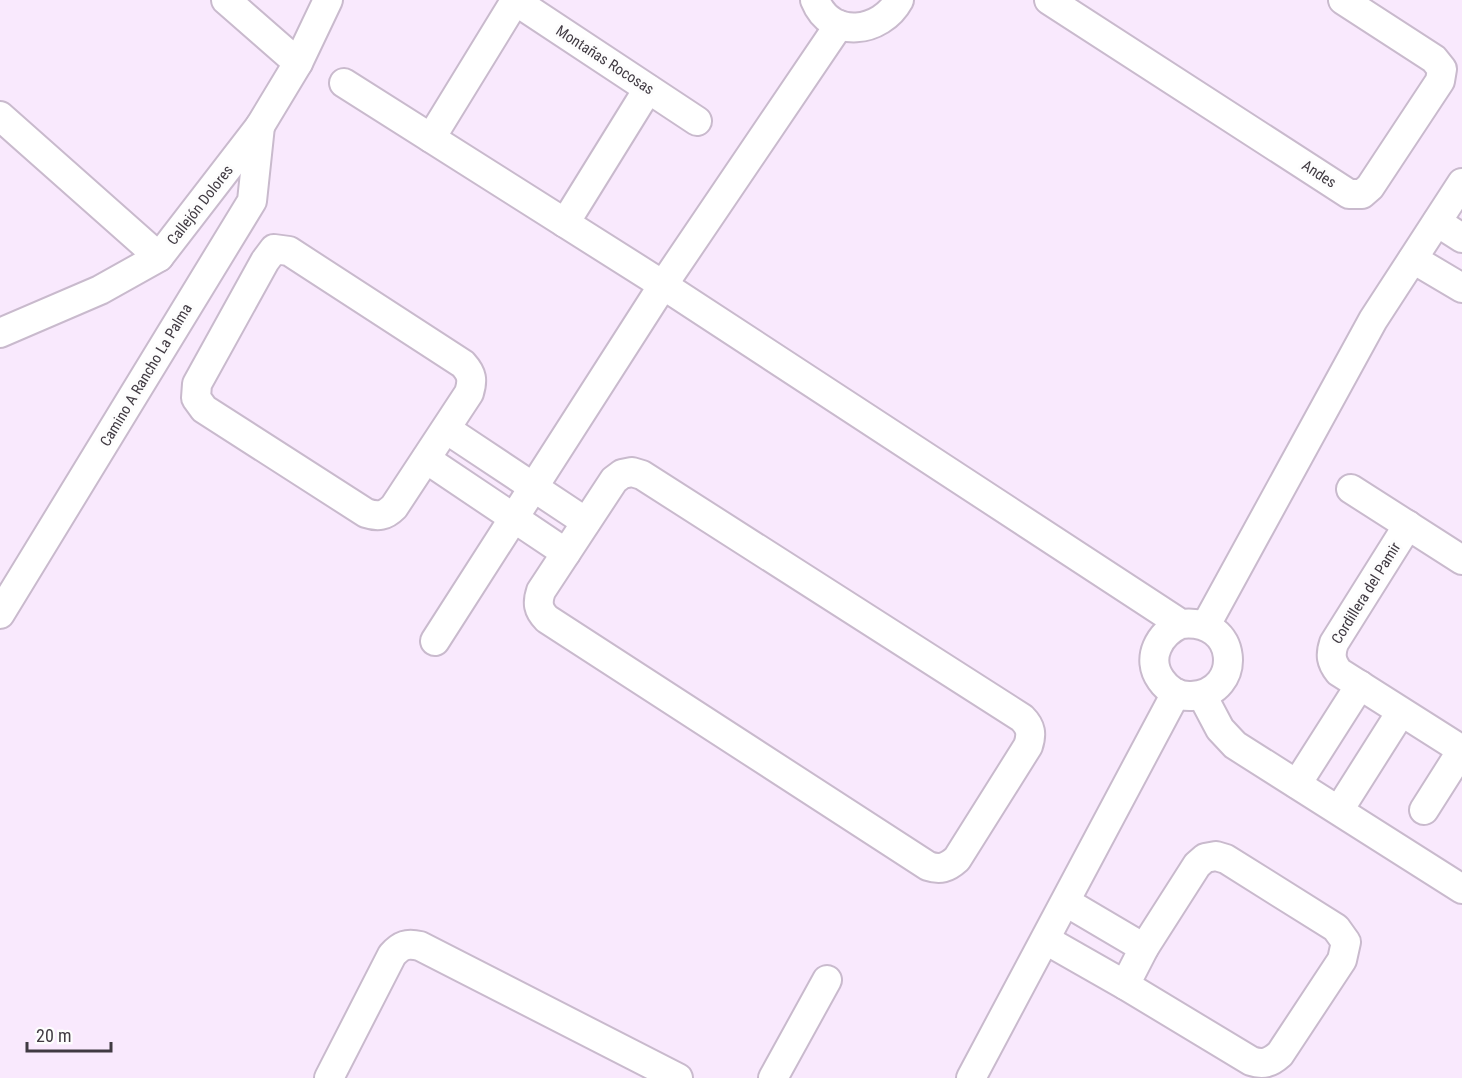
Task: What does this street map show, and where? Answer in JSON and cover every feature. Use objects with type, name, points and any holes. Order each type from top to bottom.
[{"type":"street","points":[[226,0],[298,63]]},
{"type":"street","name":"Callejón Dolores","points":[[0,333],[100,290],[159,257],[260,126],[298,63],[328,0]]},
{"type":"street","points":[[815,0],[827,17],[839,25],[853,28],[880,22],[891,13],[899,0]]},
{"type":"street","name":"Andes","points":[[1049,0],[1349,194],[1362,194],[1370,187],[1440,81],[1442,69],[1434,59],[1343,0]]},
{"type":"street","points":[[431,138],[514,1]]},
{"type":"street","name":"Montañas Rocosas","points":[[514,1],[697,121]]},
{"type":"street","points":[[435,641],[663,285],[839,25]]},
{"type":"street","points":[[344,83],[1225,643],[1228,655],[1227,668],[1222,680],[1189,694],[1066,902],[973,1077]]},
{"type":"street","points":[[565,223],[648,88]]},
{"type":"street","points":[[0,116],[159,257]]},
{"type":"street","name":"Camino A Rancho La Palma","points":[[0,614],[252,201],[260,126]]},
{"type":"street","points":[[1462,183],[1373,320],[1194,624],[1170,629],[1155,650],[1154,663],[1162,681],[1189,694],[1235,745],[1462,889]]},
{"type":"street","points":[[1437,222],[1462,238]]},
{"type":"street","points":[[274,249],[289,251],[463,364],[470,372],[472,383],[469,393],[426,459],[394,507],[386,514],[376,517],[366,513],[204,409],[196,398],[197,384],[265,261],[274,249]]},
{"type":"street","points":[[1413,259],[1462,288]]},
{"type":"street","points":[[446,429],[586,522]]},
{"type":"street","points":[[426,459],[566,553]]},
{"type":"street","points":[[632,472],[642,475],[1022,718],[1029,725],[1032,736],[1028,746],[957,859],[949,867],[938,869],[928,866],[547,619],[540,612],[537,601],[541,591],[586,522],[614,480],[622,474],[632,472]]},
{"type":"street","name":"Cordillera del Pamir","points":[[1351,489],[1462,560]]},
{"type":"street","name":"Cordillera del Pamir","points":[[1408,525],[1330,653],[1333,664],[1339,672],[1462,750],[1424,810]]},
{"type":"street","points":[[1297,784],[1360,685]]},
{"type":"street","points":[[1338,810],[1401,712]]},
{"type":"street","points":[[1046,940],[1251,1061],[1261,1064],[1271,1062],[1280,1054],[1342,960],[1346,942],[1336,928],[1226,859],[1216,856],[1205,858],[1197,865],[1144,948],[1125,985]]},
{"type":"street","points":[[1066,902],[1144,948]]},
{"type":"street","points":[[329,1078],[392,955],[399,947],[410,944],[420,946],[678,1078]]},
{"type":"street","points":[[773,1078],[827,980]]}]
